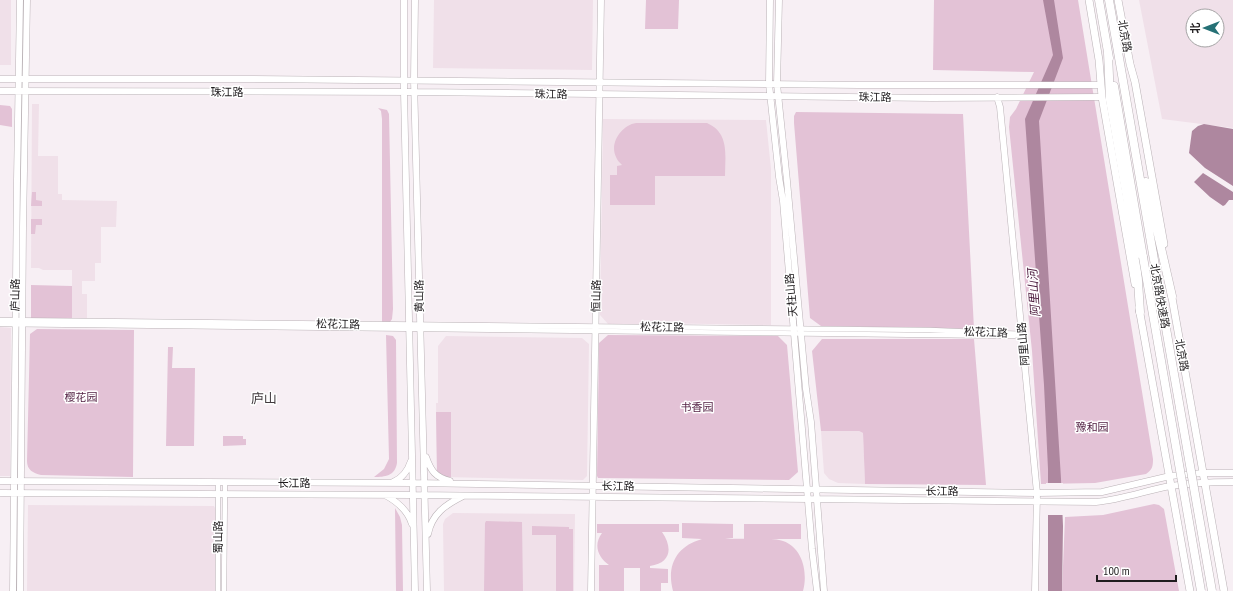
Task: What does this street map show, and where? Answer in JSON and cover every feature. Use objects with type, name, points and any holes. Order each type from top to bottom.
[{"type":"highway","name":"北京路快速路","points":[[1099,0],[1202,591]]},
{"type":"highway","name":"北京路快速路","points":[[1109,0],[1212,591]]},
{"type":"highway","points":[[1108,53],[1110,100],[1137,265],[1140,312]]},
{"type":"highway","points":[[1122,75],[1132,111],[1148,192],[1172,296]]},
{"type":"main road","points":[[1089,0],[1099,60],[1102,97],[1190,591]]},
{"type":"main road","name":"北京路","points":[[1118,0],[1157,202],[1224,591]]},
{"type":"street","name":"庐山路","points":[[13,591],[13,481],[20,0]]},
{"type":"street","name":"庐山路","points":[[20,591],[20,481],[27,0]]},
{"type":"street","name":"黄山路","points":[[404,0],[403,81],[415,591]]},
{"type":"street","name":"黄山路","points":[[415,0],[414,80],[427,591]]},
{"type":"street","name":"恒山路","points":[[591,591],[591,486],[598,95],[597,0]]},
{"type":"street","name":"恒山路","points":[[598,83],[601,0]]},
{"type":"street","name":"天柱山路","points":[[770,0],[770,96],[797,331],[811,422],[824,591]]},
{"type":"street","name":"天柱山路","points":[[779,0],[777,84],[780,96],[807,489],[817,591]]},
{"type":"street","name":"珠江路","points":[[0,78],[1101,85]]},
{"type":"street","points":[[80,79],[80,91]]},
{"type":"street","points":[[223,79],[223,92]]},
{"type":"street","points":[[288,79],[288,92]]},
{"type":"street","points":[[664,83],[664,95]]},
{"type":"street","name":"珠江路","points":[[0,91],[415,92],[598,95],[1102,97]]},
{"type":"street","name":"阿里山路","points":[[997,97],[1000,107],[1037,493],[1035,591]]},
{"type":"street","name":"松花江路","points":[[0,320],[15,322],[797,331],[1013,336],[1022,334]]},
{"type":"street","name":"松花江路","points":[[0,324],[15,322]]},
{"type":"street","points":[[423,450],[431,469],[438,477],[459,484]]},
{"type":"street","points":[[387,483],[395,481],[403,475],[410,464],[412,453]]},
{"type":"street","name":"长江路","points":[[0,481],[424,483],[1062,493],[1106,492],[1170,476],[1203,472],[1233,473]]},
{"type":"street","name":"长江路","points":[[0,493],[425,495],[1064,502],[1107,501],[1172,486],[1205,482],[1233,482]]},
{"type":"street","name":"蜀山路","points":[[222,483],[224,591]]},
{"type":"street","name":"蜀山路","points":[[218,591],[222,494]]},
{"type":"street","points":[[384,495],[391,498],[406,511],[414,532]]},
{"type":"street","points":[[426,544],[429,526],[435,515],[445,506],[464,496]]},
{"type":"street","name":"恒山路","points":[[588,591],[591,497]]},
{"type":"shaded area","points":[[0,0],[11,0],[11,65],[0,65]]},
{"type":"shaded area","points":[[434,0],[593,0],[592,70],[433,68]]},
{"type":"shaded area","points":[[1043,0],[1054,0],[1063,58],[1039,121],[1061,479],[1063,526],[1062,591],[1048,591],[1048,469],[1044,385],[1025,119],[1053,55]]},
{"type":"shaded area","points":[[1139,0],[1233,0],[1233,128],[1162,119]]},
{"type":"shaded area","points":[[32,104],[39,104],[38,156],[58,156],[58,194],[62,194],[62,200],[117,201],[116,227],[101,227],[101,263],[95,263],[95,281],[82,281],[82,294],[87,294],[87,319],[72,319],[72,270],[43,270],[39,268],[31,268]]},
{"type":"shaded area","points":[[603,119],[766,120],[771,169],[771,325],[654,323],[654,326],[609,325],[600,315]]},
{"type":"shaded area","points":[[1204,124],[1233,129],[1233,186],[1205,168],[1189,153],[1192,131],[1198,126]]},
{"type":"shaded area","points":[[1203,173],[1233,192],[1233,200],[1229,200],[1223,206],[1210,197],[1194,182]]},
{"type":"shaded area","points":[[0,327],[11,328],[10,476],[0,476]]},
{"type":"shaded area","points":[[446,336],[582,338],[589,344],[587,476],[583,480],[444,477],[437,473],[436,403],[438,403],[438,346]]},
{"type":"shaded area","points":[[821,431],[859,431],[863,433],[865,484],[838,483],[829,479],[824,473]]},
{"type":"shaded area","points":[[28,505],[214,506],[216,510],[215,591],[27,591]]},
{"type":"shaded area","points":[[453,513],[575,514],[574,591],[444,591],[443,524],[445,519]]},
{"type":"green space","points":[[646,0],[679,0],[678,29],[645,29]]},
{"type":"green space","name":"豫和园","points":[[934,0],[1078,0],[1153,459],[1152,468],[1146,474],[1095,483],[1041,484],[1032,351],[1009,127],[1010,117],[1016,109],[1034,72],[933,70]]},
{"type":"green space","points":[[0,105],[10,106],[12,109],[12,127],[0,125]]},
{"type":"green space","points":[[378,108],[387,110],[389,114],[393,309],[392,319],[390,322],[382,322],[382,119],[381,111]]},
{"type":"green space","points":[[796,112],[963,114],[974,329],[821,326],[810,318],[794,123],[794,116]]},
{"type":"green space","points":[[707,123],[714,127],[720,133],[725,146],[725,176],[655,176],[655,205],[610,205],[610,175],[617,175],[617,166],[622,165],[614,152],[614,146],[622,131],[631,124]]},
{"type":"green space","points":[[32,192],[36,192],[36,200],[42,201],[42,206],[31,206]]},
{"type":"green space","points":[[31,219],[42,219],[42,225],[36,225],[35,234],[31,234]]},
{"type":"green space","points":[[31,285],[72,286],[72,319],[31,319]]},
{"type":"green space","name":"樱花园","points":[[37,329],[134,330],[133,477],[41,475],[29,469],[27,461],[30,334]]},
{"type":"green space","points":[[386,335],[393,336],[396,340],[397,463],[394,471],[389,475],[374,477],[384,469],[389,459]]},
{"type":"green space","name":"书香园","points":[[608,335],[778,336],[787,345],[798,472],[789,480],[598,478],[599,343]]},
{"type":"green space","points":[[822,339],[974,339],[986,485],[865,484],[863,433],[859,431],[821,431],[812,351]]},
{"type":"green space","points":[[168,347],[173,347],[172,368],[195,368],[194,446],[166,446]]},
{"type":"green space","points":[[436,412],[451,412],[451,477],[444,477],[437,473]]},
{"type":"green space","points":[[223,436],[243,436],[243,439],[246,439],[246,445],[223,446]]},
{"type":"green space","points":[[1154,504],[1159,505],[1164,509],[1179,591],[1062,591],[1065,517],[1103,515]]},
{"type":"green space","points":[[395,508],[402,525],[403,591],[396,591]]},
{"type":"green space","points":[[486,521],[522,522],[523,591],[484,591]]},
{"type":"green space","points":[[682,523],[733,524],[733,538],[725,539],[771,539],[790,544],[799,555],[804,569],[805,577],[803,591],[673,591],[671,573],[676,558],[686,546],[702,539],[682,538]]},
{"type":"green space","points":[[597,524],[679,524],[679,532],[662,532],[668,544],[668,554],[662,562],[650,566],[650,568],[668,569],[668,583],[661,583],[661,591],[640,591],[640,568],[624,568],[624,591],[599,591],[599,565],[609,565],[602,558],[598,550],[597,546],[599,537],[602,533],[597,533]]},
{"type":"green space","points":[[744,524],[801,524],[801,539],[744,539]]},
{"type":"green space","points":[[532,526],[569,527],[569,529],[573,529],[573,591],[556,591],[556,535],[532,535]]},
{"type":"pier","points":[[1046,483],[1063,483],[1064,515],[1046,515]]},
{"type":"district","name":"庐山","points":[[264,398]]},
{"type":"water label","name":"阿里山河","points":[[1034,293]]}]
